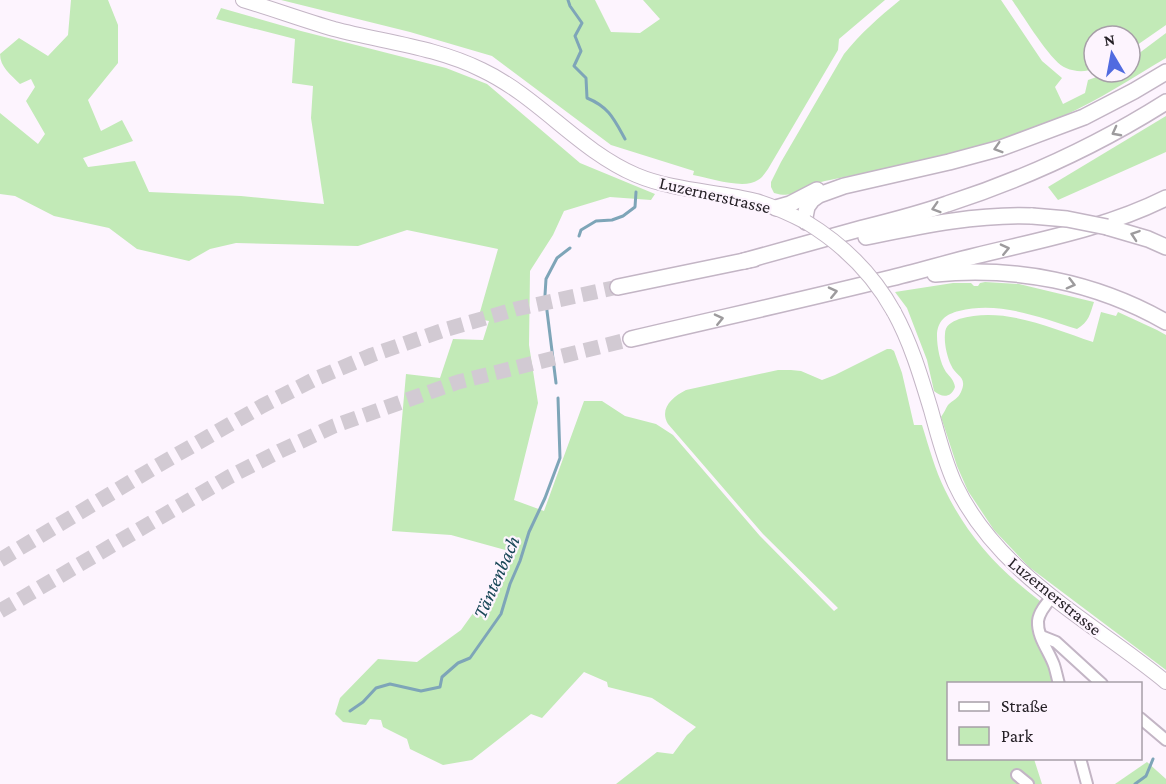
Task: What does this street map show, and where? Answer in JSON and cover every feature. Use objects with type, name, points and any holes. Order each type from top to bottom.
[{"type":"highway","points":[[776,208],[821,189],[844,186],[991,151],[1084,117],[1166,72]]},
{"type":"highway","points":[[744,261],[919,213],[976,194],[1075,153],[1136,121],[1166,102]]},
{"type":"highway","points":[[806,222],[806,212],[812,200],[844,186]]},
{"type":"highway","points":[[631,339],[1057,237],[1112,221],[1166,198]]},
{"type":"highway","points":[[618,287],[942,223],[980,218],[1032,216],[1067,219],[1107,227],[1141,237],[1164,247]]},
{"type":"highway","points":[[887,279],[972,272],[1039,277],[1071,284],[1129,303],[1166,322]]},
{"type":"main road","name":"Luzernerstrasse","points":[[243,0],[334,29],[448,56],[482,70],[513,87],[602,157],[636,175],[658,182],[755,201],[806,222],[832,239],[855,259],[879,288],[894,312],[915,358],[943,454],[970,512],[1017,569],[1166,682]]},
{"type":"street","points":[[1052,597],[1038,619],[1041,636],[1054,664],[1058,682]]},
{"type":"street","points":[[1041,636],[1056,642],[1100,682]]},
{"type":"street","points":[[1142,720],[1166,740]]},
{"type":"street","points":[[1080,760],[1087,784]]},
{"type":"street","points":[[1017,775],[1028,784]]},
{"type":"green space","points":[[71,0],[108,0],[118,25],[118,63],[88,100],[101,131],[122,120],[133,141],[83,158],[88,167],[135,161],[149,192],[241,196],[324,204],[311,118],[313,86],[292,83],[295,39],[216,19],[221,8],[446,68],[487,84],[580,163],[655,194],[651,200],[610,197],[564,211],[553,235],[530,271],[529,345],[538,403],[514,500],[544,511],[584,401],[602,401],[625,416],[656,424],[673,435],[760,536],[834,611],[838,608],[763,534],[668,424],[666,408],[676,396],[686,390],[778,370],[801,371],[822,380],[887,349],[894,351],[902,373],[914,425],[922,425],[938,475],[954,507],[986,552],[1040,601],[1033,627],[1046,654],[1054,682],[947,682],[947,760],[1034,760],[1042,784],[616,784],[657,752],[673,754],[696,727],[652,698],[608,687],[607,682],[584,672],[542,718],[531,714],[472,760],[443,765],[410,749],[407,739],[383,727],[381,720],[370,719],[366,725],[343,722],[335,714],[340,698],[378,659],[417,662],[461,630],[489,591],[509,551],[451,535],[392,531],[406,374],[440,378],[453,339],[483,340],[489,321],[478,319],[498,249],[407,230],[358,246],[236,243],[210,249],[189,261],[137,249],[109,228],[54,216],[15,196],[0,194],[0,113],[38,144],[45,134],[26,101],[35,87],[31,79],[20,84],[4,67],[0,54],[19,38],[48,56],[68,35]]},
{"type":"green space","points":[[281,0],[595,0],[611,32],[640,33],[660,19],[643,0],[885,0],[839,39],[838,50],[768,169],[752,183],[736,184],[693,175],[694,171],[611,145],[492,56],[410,32]]},
{"type":"green space","points":[[900,0],[1001,0],[1042,61],[1062,78],[1055,87],[1063,104],[1085,93],[1087,84],[1122,84],[1076,110],[1005,138],[946,155],[825,181],[789,195],[774,193],[771,182],[781,162],[844,54],[870,26]]},
{"type":"green space","points":[[1012,0],[1166,0],[1166,25],[1142,42],[1142,24],[1082,24],[1082,71],[1060,65]]},
{"type":"green space","points":[[1166,33],[1166,58],[1142,72],[1142,51]]},
{"type":"green space","points":[[1166,116],[1166,152],[1058,200],[1048,187]]},
{"type":"green space","points":[[985,282],[1019,284],[1094,302],[1087,321],[1077,329],[1034,315],[1004,309],[974,308],[946,316],[939,326],[937,336],[939,355],[955,387],[949,395],[940,395],[934,391],[927,360],[907,308],[895,292],[953,283],[971,283],[978,286]]},
{"type":"green space","points":[[1101,312],[1116,316],[1118,312],[1166,335],[1166,670],[1029,567],[994,530],[968,491],[941,417],[963,387],[962,380],[953,369],[946,350],[945,331],[951,323],[976,316],[1010,317],[1044,325],[1093,342]]},
{"type":"green space","points":[[1147,762],[1166,779],[1166,784],[1115,784]]},
{"type":"waterway","name":"Täntenbach","points":[[568,0],[582,23],[575,36],[581,51],[574,66],[586,78],[587,98],[606,110],[625,139]]},
{"type":"waterway","name":"Täntenbach","points":[[579,236],[581,230],[596,221],[612,220],[623,216],[635,207],[636,192]]},
{"type":"waterway","name":"Täntenbach","points":[[556,383],[545,295],[546,279],[557,258],[570,248]]},
{"type":"waterway","name":"Täntenbach","points":[[350,711],[363,702],[376,688],[390,684],[421,691],[440,687],[442,677],[458,663],[470,658],[501,614],[529,532],[560,458],[558,398]]},
{"type":"waterway","points":[[1135,784],[1146,776],[1153,759]]},
{"type":"tunnel","points":[[0,560],[157,466],[262,406],[315,379],[372,355],[444,330],[516,309],[618,287]]},
{"type":"tunnel","points":[[0,611],[229,477],[334,426],[458,382],[631,339]]}]
